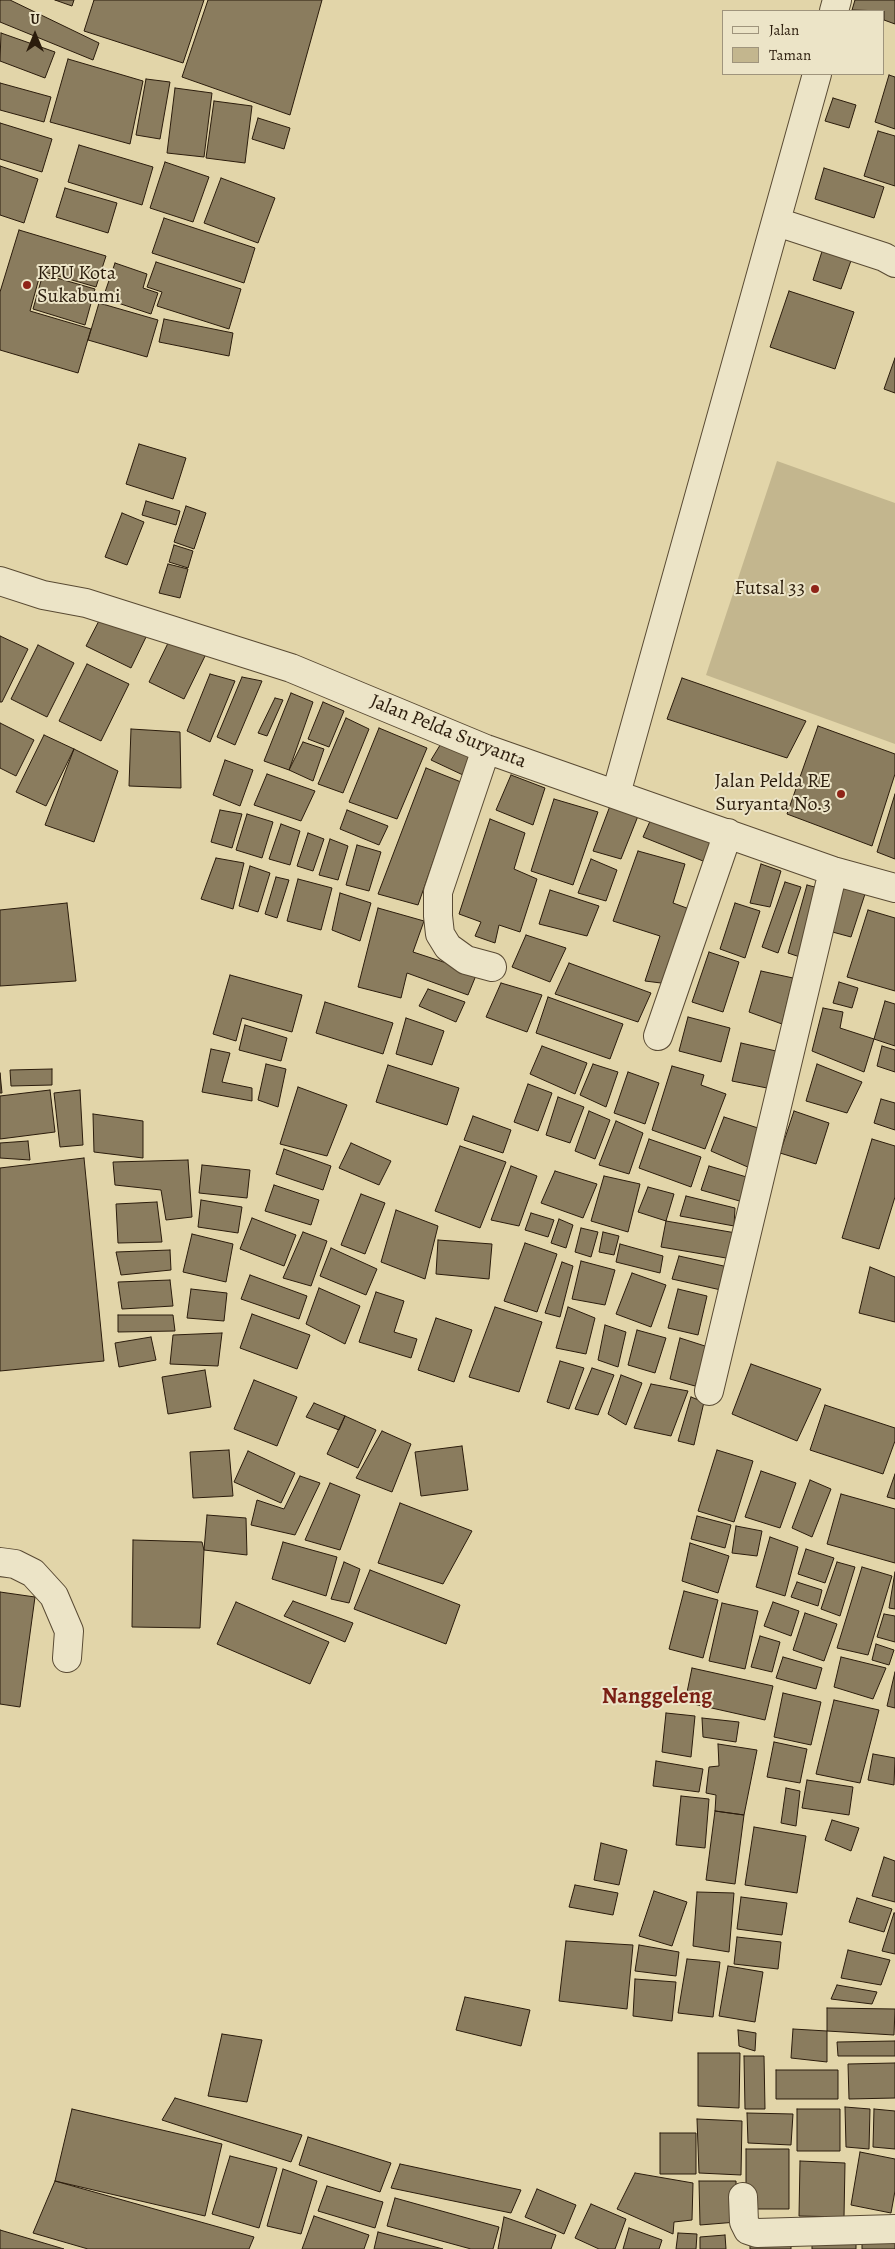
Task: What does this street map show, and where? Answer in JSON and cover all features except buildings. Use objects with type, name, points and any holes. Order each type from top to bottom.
[{"type":"street","points":[[616,794],[817,75]]},
{"type":"street","points":[[777,222],[884,257],[895,263]]},
{"type":"street","name":"Jalan Pelda Suryanta","points":[[0,581],[43,595],[86,602],[291,668],[486,749],[833,871],[895,888]]},
{"type":"street","points":[[486,749],[438,892],[438,916],[440,934],[448,947],[466,960],[492,968]]},
{"type":"street","points":[[658,1036],[728,833]]},
{"type":"street","points":[[709,1391],[833,871]]},
{"type":"street","points":[[0,1562],[15,1564],[33,1573],[54,1596],[69,1631],[67,1658]]},
{"type":"street","points":[[743,2197],[744,2222],[748,2230],[757,2233],[895,2229]]},
{"type":"green space","name":"Futsal 33","points":[[777,461],[895,503],[895,744],[706,675]]},
{"type":"place","name":"KPU Kota Sukabumi","points":[[27,285]]},
{"type":"place","name":"Futsal 33","points":[[815,589]]},
{"type":"place","name":"Jalan Pelda RE Suryanta No.3","points":[[841,794]]},
{"type":"district","name":"Nanggeleng","points":[[657,1698]]}]
